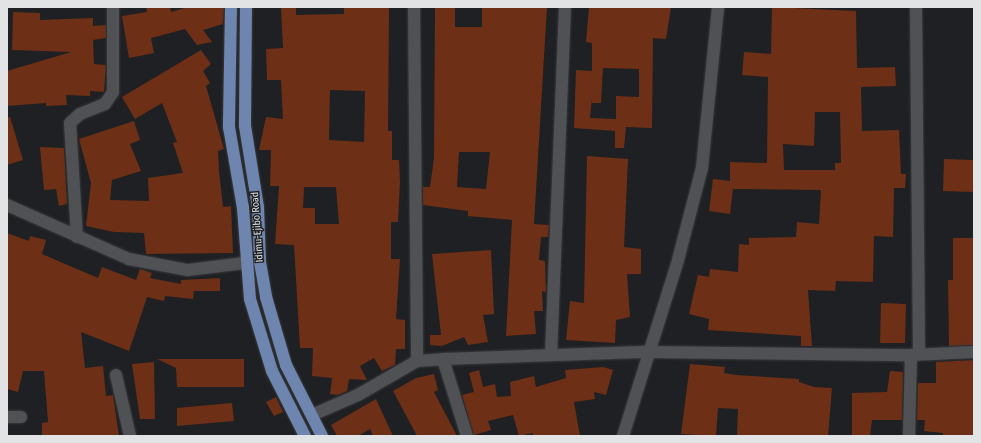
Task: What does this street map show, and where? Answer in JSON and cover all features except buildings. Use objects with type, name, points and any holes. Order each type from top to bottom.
[{"type":"main road","name":"Idimu-Ejibo Road","points":[[231,7],[229,127],[242,208],[245,263],[259,336],[272,371],[305,436]]},
{"type":"main road","name":"Idimu-Ejibo Road","points":[[246,7],[244,126],[258,207],[261,269],[274,332],[322,436]]},
{"type":"street","points":[[77,237],[70,123],[80,114],[105,104],[113,92],[113,7]]},
{"type":"street","points":[[414,7],[417,361]]},
{"type":"street","points":[[551,355],[565,7]]},
{"type":"street","points":[[623,436],[678,260],[702,168],[718,7]]},
{"type":"street","points":[[909,436],[915,355],[916,7]]},
{"type":"street","points":[[7,205],[129,259],[188,270],[245,263]]},
{"type":"street","points":[[312,415],[358,395],[417,361],[648,352],[915,355],[974,352]]},
{"type":"street","points":[[443,359],[467,436]]},
{"type":"street","points":[[116,375],[130,436]]},
{"type":"street","points":[[7,417],[21,417]]}]
